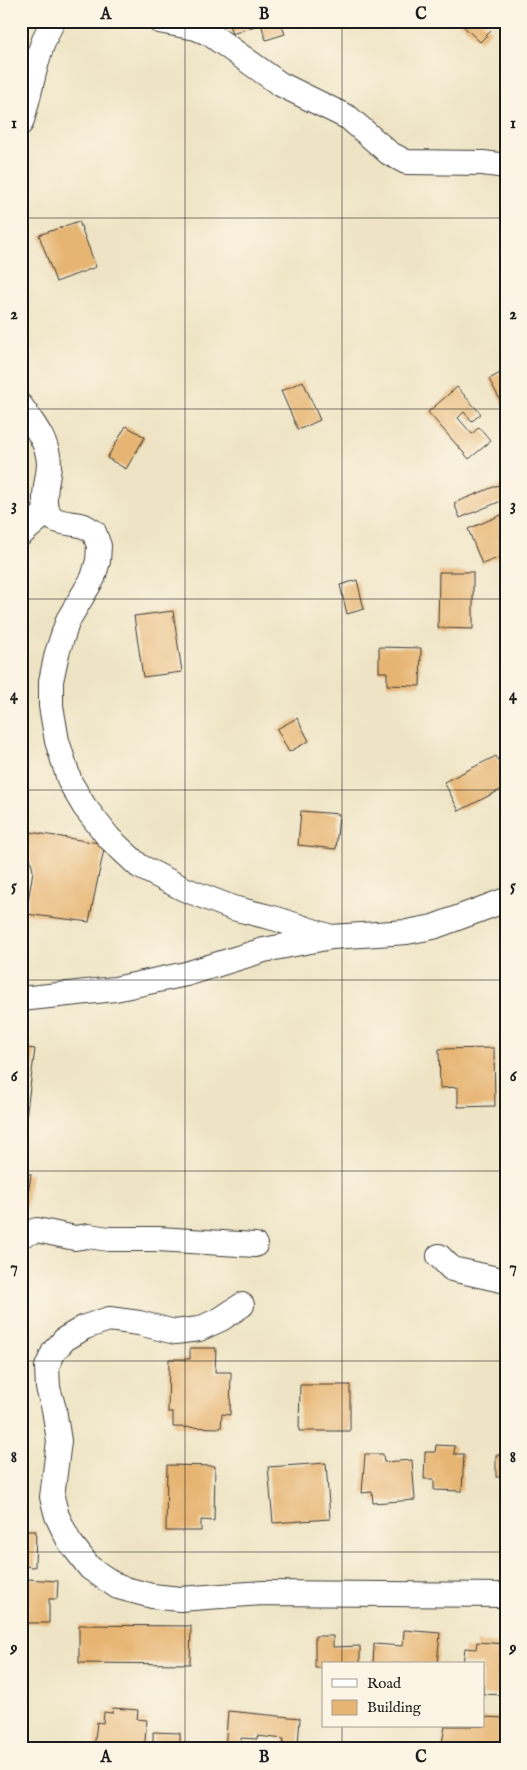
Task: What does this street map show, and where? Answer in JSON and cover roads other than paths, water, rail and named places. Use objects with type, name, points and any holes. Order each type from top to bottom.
[{"type":"street","points":[[21,123],[37,60],[46,34],[53,21]]},
{"type":"street","points":[[159,21],[196,28],[210,34],[280,84],[349,118],[389,153],[406,162],[483,163],[506,166]]},
{"type":"street","points":[[21,406],[42,439],[49,462],[45,499],[48,511],[53,518],[84,526],[94,532],[99,546],[98,560],[93,578],[68,620],[51,681],[51,706],[57,741],[70,782],[84,806],[109,838],[139,866],[184,889],[233,908],[277,919],[331,937]]},
{"type":"street","points":[[21,534],[48,511]]},
{"type":"street","points":[[21,999],[124,987],[186,974],[264,950],[331,937],[407,932],[433,927],[506,900]]},
{"type":"street","points":[[28,1233],[37,1230],[75,1238],[88,1236],[109,1239],[158,1239],[255,1245]]},
{"type":"street","points":[[439,1256],[452,1269],[506,1281]]},
{"type":"street","points":[[242,1305],[221,1319],[199,1329],[175,1332],[139,1323],[109,1319],[85,1326],[65,1339],[54,1351],[47,1367],[48,1388],[54,1409],[59,1441],[52,1497],[57,1516],[69,1541],[90,1568],[118,1588],[152,1596],[180,1599],[263,1593],[506,1595]]}]
